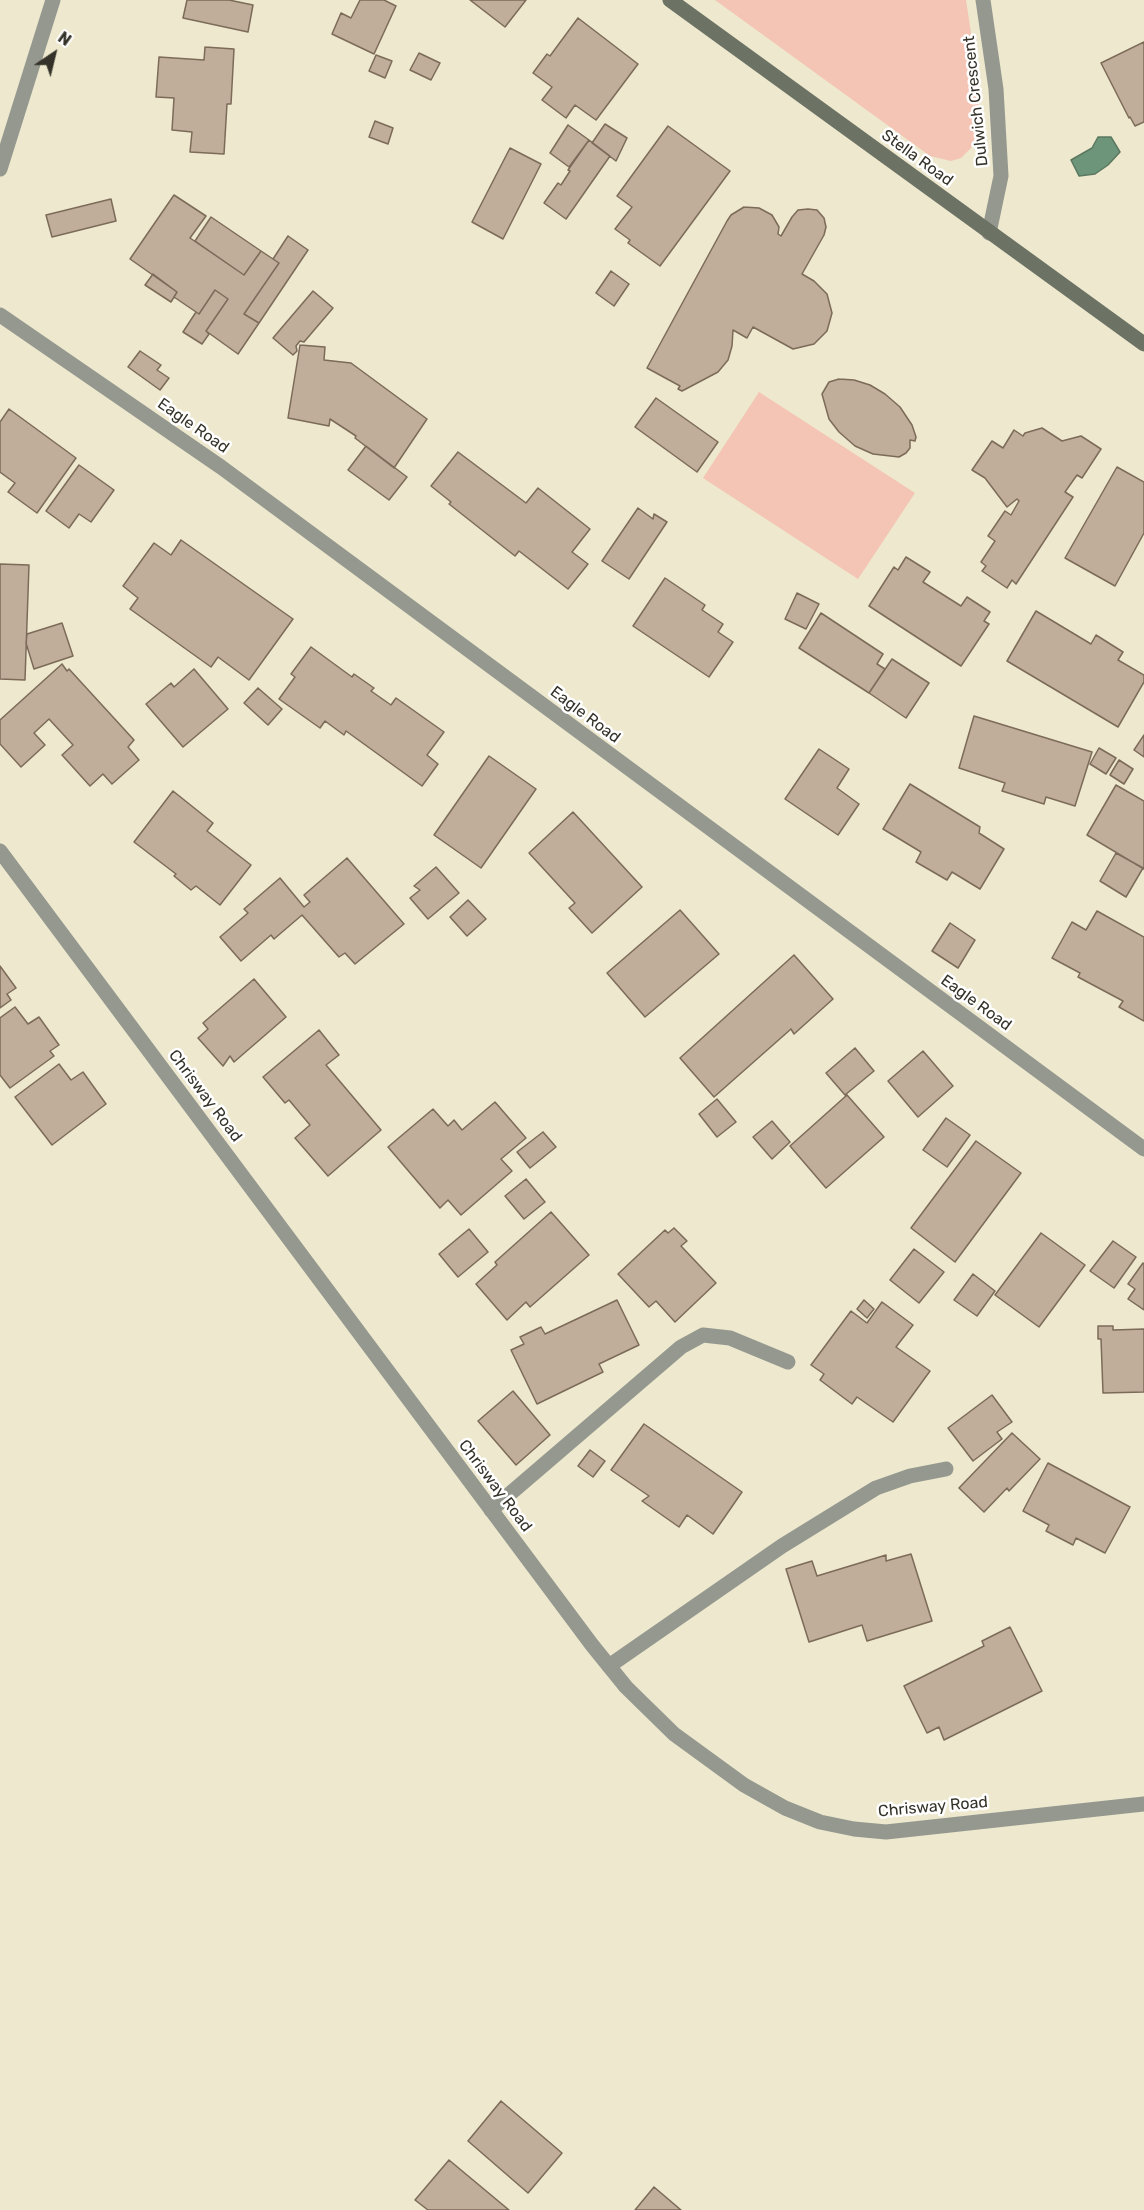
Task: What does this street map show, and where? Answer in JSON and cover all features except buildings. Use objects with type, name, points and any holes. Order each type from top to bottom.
[{"type":"main road","name":"Stella Road","points":[[670,0],[1144,344]]},
{"type":"street","points":[[0,169],[53,0]]},
{"type":"street","name":"Dulwich Crescent","points":[[983,0],[996,89],[1002,176],[989,232]]},
{"type":"street","name":"Eagle Road","points":[[0,315],[221,467],[1144,1149]]},
{"type":"street","name":"Chrisway Road","points":[[0,851],[491,1510],[609,1666],[653,1715],[744,1785],[785,1808],[820,1822],[854,1829],[886,1832],[1144,1804]]},
{"type":"street","points":[[491,1510],[681,1347],[703,1335],[730,1338],[788,1362]]},
{"type":"street","points":[[609,1666],[782,1546],[876,1488],[910,1476],[946,1469]]},
{"type":"shaded area","points":[[715,0],[966,0],[978,78],[979,129],[971,148],[961,158],[951,161],[930,156]]},
{"type":"shaded area","points":[[1098,137],[1111,137],[1120,152],[1108,165],[1095,174],[1079,176],[1071,160],[1092,148]]},
{"type":"shaded area","points":[[759,392],[915,493],[858,579],[703,478]]}]
